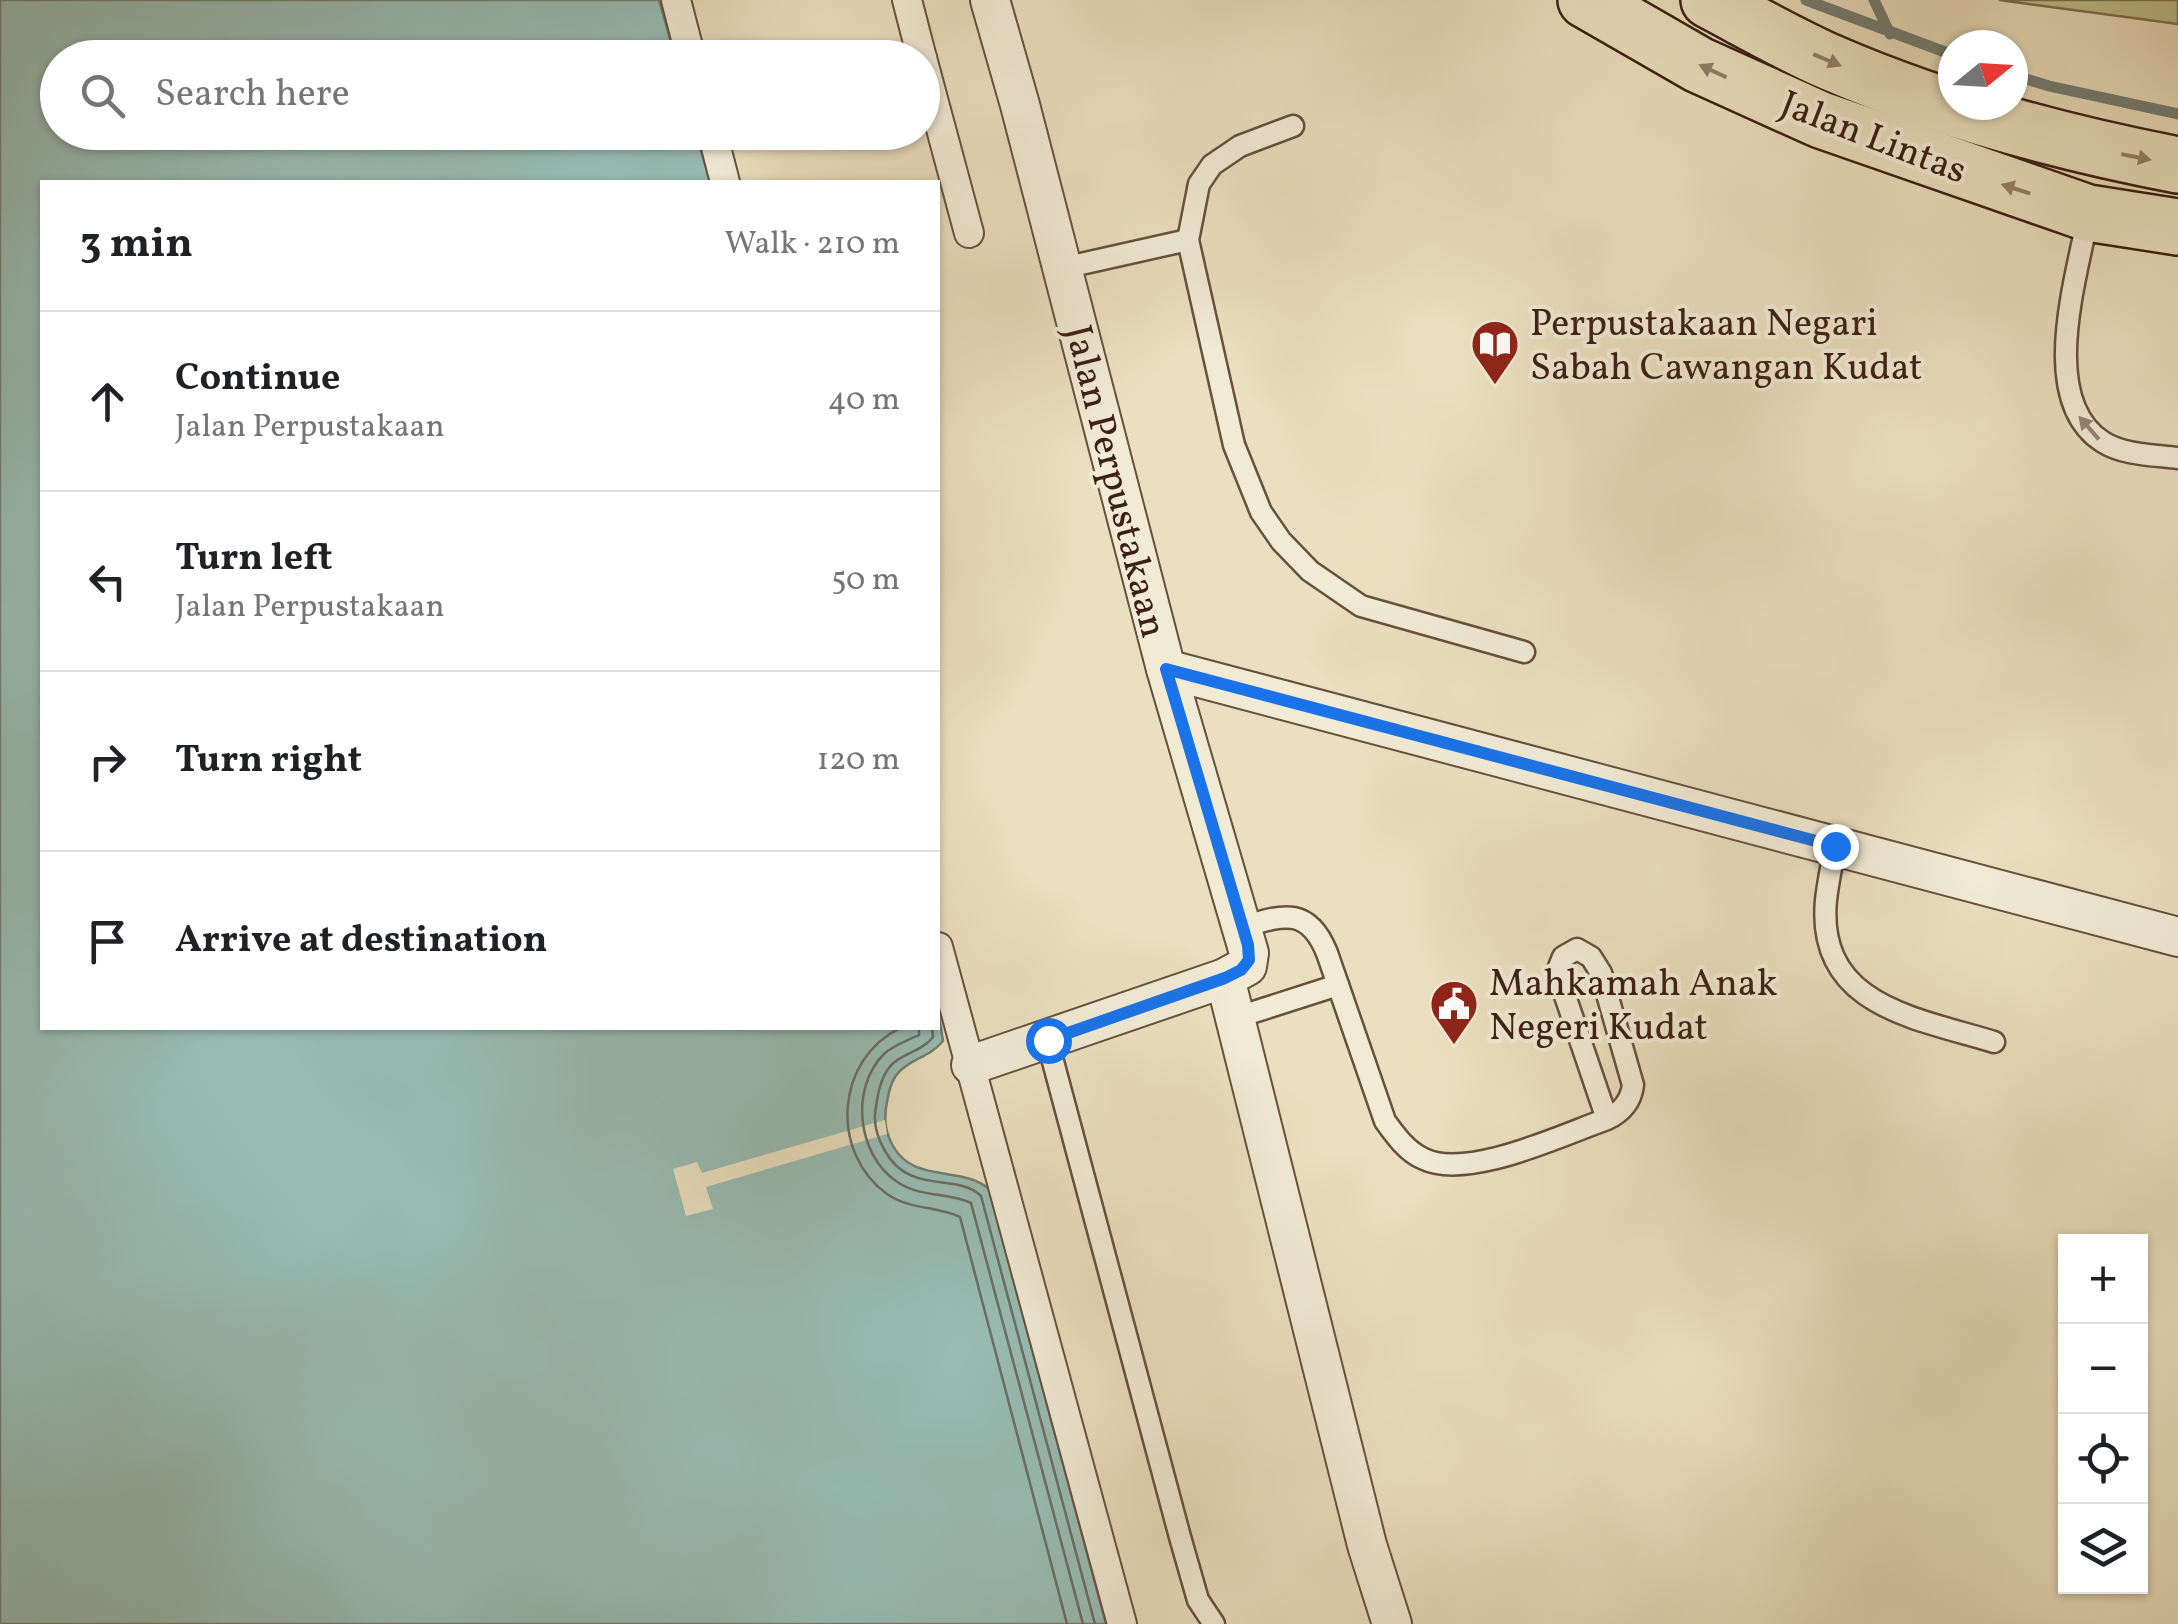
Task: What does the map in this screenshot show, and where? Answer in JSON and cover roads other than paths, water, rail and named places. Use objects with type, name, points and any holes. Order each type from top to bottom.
[{"type":"main road","name":"Jalan Lintas","points":[[1586,0],[1699,65],[1820,120],[2088,213],[2178,227]]},
{"type":"main road","name":"Jalan Lintas","points":[[1708,0],[1825,60],[1922,96],[2107,152],[2178,166]]},
{"type":"street","points":[[676,0],[686,40]]},
{"type":"street","points":[[907,0],[917,40]]},
{"type":"street","name":"Jalan Perpustakaan","points":[[990,0],[1166,669],[1248,945],[1249,960],[1241,970],[1225,978]]},
{"type":"street","points":[[940,125],[969,233]]},
{"type":"street","points":[[717,150],[724,180]]},
{"type":"street","points":[[1166,669],[2178,936]]},
{"type":"street","points":[[940,954],[1122,1624]]},
{"type":"street","points":[[970,1065],[1225,978],[1367,1545],[1392,1624]]},
{"type":"lane","points":[[1293,126],[1240,146],[1212,165],[1199,184],[1188,240],[1234,444],[1261,512],[1310,571],[1361,606],[1524,652]]},
{"type":"lane","points":[[2088,213],[2065,361],[2076,410],[2091,433],[2106,444],[2178,458]]},
{"type":"lane","points":[[1062,268],[1188,240]]},
{"type":"lane","points":[[1835,846],[1826,902],[1827,930],[1834,958],[1846,980],[1892,1011],[1994,1042]]},
{"type":"lane","points":[[1242,926],[1275,917],[1310,924],[1320,936],[1384,1121],[1398,1140],[1422,1159],[1448,1165],[1469,1164],[1606,1119],[1616,1115],[1629,1100],[1633,1084],[1601,973],[1591,957],[1577,949],[1562,957],[1560,981],[1606,1119]]},
{"type":"lane","points":[[1235,1018],[1338,985]]},
{"type":"lane","points":[[1048,1040],[1180,1538],[1198,1600],[1214,1624]]},
{"type":"water","points":[[0,0],[659,0],[670,40],[40,40],[40,150],[701,150],[709,180],[40,180],[40,1030],[940,1030],[940,1022],[943,1041],[896,1076],[886,1108],[887,1132],[902,1158],[913,1165],[978,1182],[989,1189],[1106,1624],[0,1624]]},
{"type":"waterway","points":[[1806,0],[1938,49]]},
{"type":"waterway","points":[[1874,0],[1890,34]]},
{"type":"waterway","points":[[2028,80],[2178,114]]},
{"type":"place","name":"Perpustakaan Negari Sabah Cawangan Kudat","points":[[1495,386]]},
{"type":"place","name":"Mahkamah Anak Negeri Kudat","points":[[1454,1046]]}]
